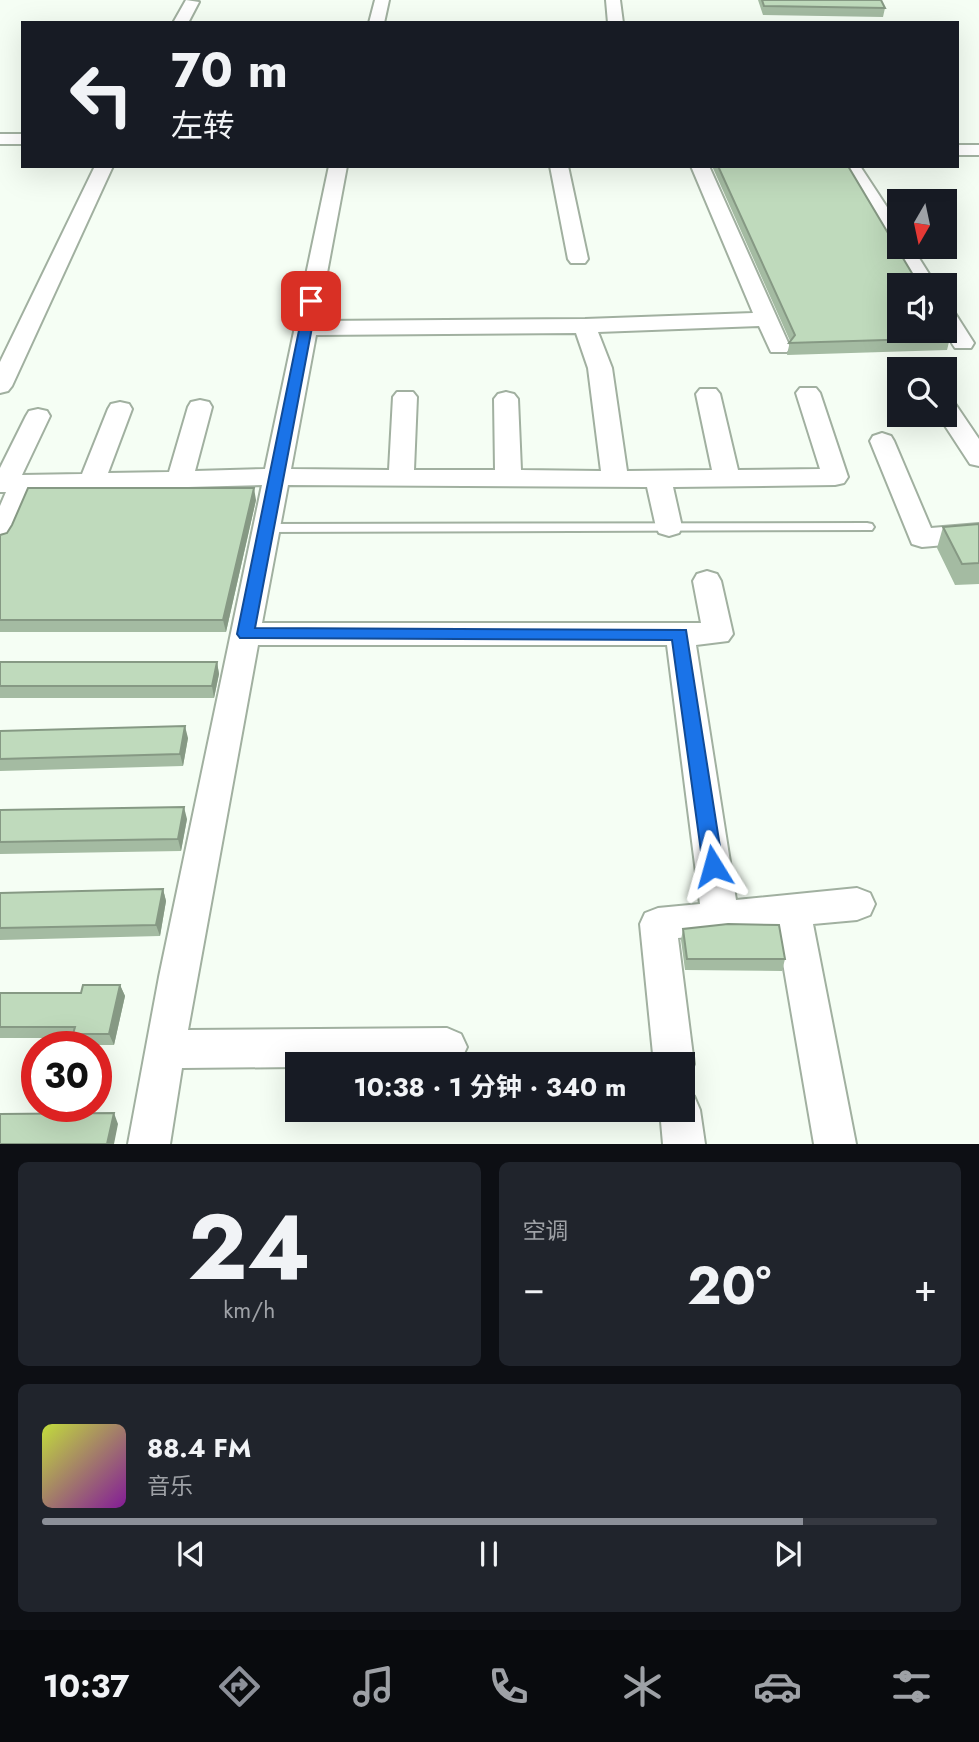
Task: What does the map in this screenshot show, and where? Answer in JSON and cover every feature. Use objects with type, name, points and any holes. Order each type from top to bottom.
[{"type":"street","points":[[377,21],[382,0]]},
{"type":"street","points":[[613,0],[616,21]]},
{"type":"street","points":[[181,21],[192,2]]},
{"type":"street","points":[[0,139],[21,139]]},
{"type":"street","points":[[959,150],[979,150]]},
{"type":"street","points":[[0,386],[103,168]]},
{"type":"street","points":[[149,1143],[165,1049],[338,168]]},
{"type":"street","points":[[559,168],[578,259]]},
{"type":"street","points":[[701,168],[779,347]]},
{"type":"street","points":[[852,168],[887,223]]},
{"type":"street","points":[[306,328],[585,327],[767,319]]},
{"type":"street","points":[[585,327],[600,368],[615,479]]},
{"type":"street","points":[[957,334],[963,343]]},
{"type":"street","points":[[9,484],[276,477],[835,477],[808,393]]},
{"type":"street","points":[[708,394],[727,478]]},
{"type":"street","points":[[401,478],[405,397]]},
{"type":"street","points":[[506,399],[508,479]]},
{"type":"street","points":[[180,480],[200,407]]},
{"type":"street","points":[[92,482],[120,409]]},
{"type":"street","points":[[0,536],[9,484],[38,416]]},
{"type":"street","points":[[957,425],[979,458]]},
{"type":"street","points":[[882,441],[922,538],[979,533]]},
{"type":"street","points":[[658,479],[669,527]]},
{"type":"street","points":[[246,634],[718,634],[708,581]]},
{"type":"street","points":[[680,634],[720,917]]},
{"type":"street","points":[[673,1052],[658,924],[857,904]]},
{"type":"street","points":[[792,910],[835,1143]]},
{"type":"street","points":[[165,1049],[447,1047]]},
{"type":"street","points":[[681,1122],[684,1143]]},
{"type":"lane","points":[[267,528],[867,527]]},
{"type":"building","points":[[762,0],[881,0],[885,8],[764,6]]},
{"type":"building","points":[[719,168],[849,168],[887,231],[887,259],[903,259],[912,273],[887,273],[887,340],[789,343],[795,335]]},
{"type":"building","points":[[28,488],[254,488],[223,620],[0,620],[0,535],[7,533],[12,525]]},
{"type":"building","points":[[979,524],[979,563],[962,564],[943,527]]},
{"type":"building","points":[[0,662],[217,662],[212,686],[0,686]]},
{"type":"building","points":[[185,726],[180,754],[0,759],[0,731]]},
{"type":"building","points":[[184,807],[178,839],[0,842],[0,810]]},
{"type":"building","points":[[163,889],[156,925],[0,928],[0,893]]},
{"type":"building","points":[[728,924],[779,925],[785,959],[687,959],[683,929]]},
{"type":"building","points":[[83,985],[120,985],[110,1031],[74,1031],[75,1027],[0,1027],[0,993],[81,993]]},
{"type":"building","points":[[0,1114],[21,1114],[21,1122],[112,1122],[107,1144],[0,1144]]},
{"type":"route","points":[[311,301],[246,634],[680,634],[713,866]]}]
